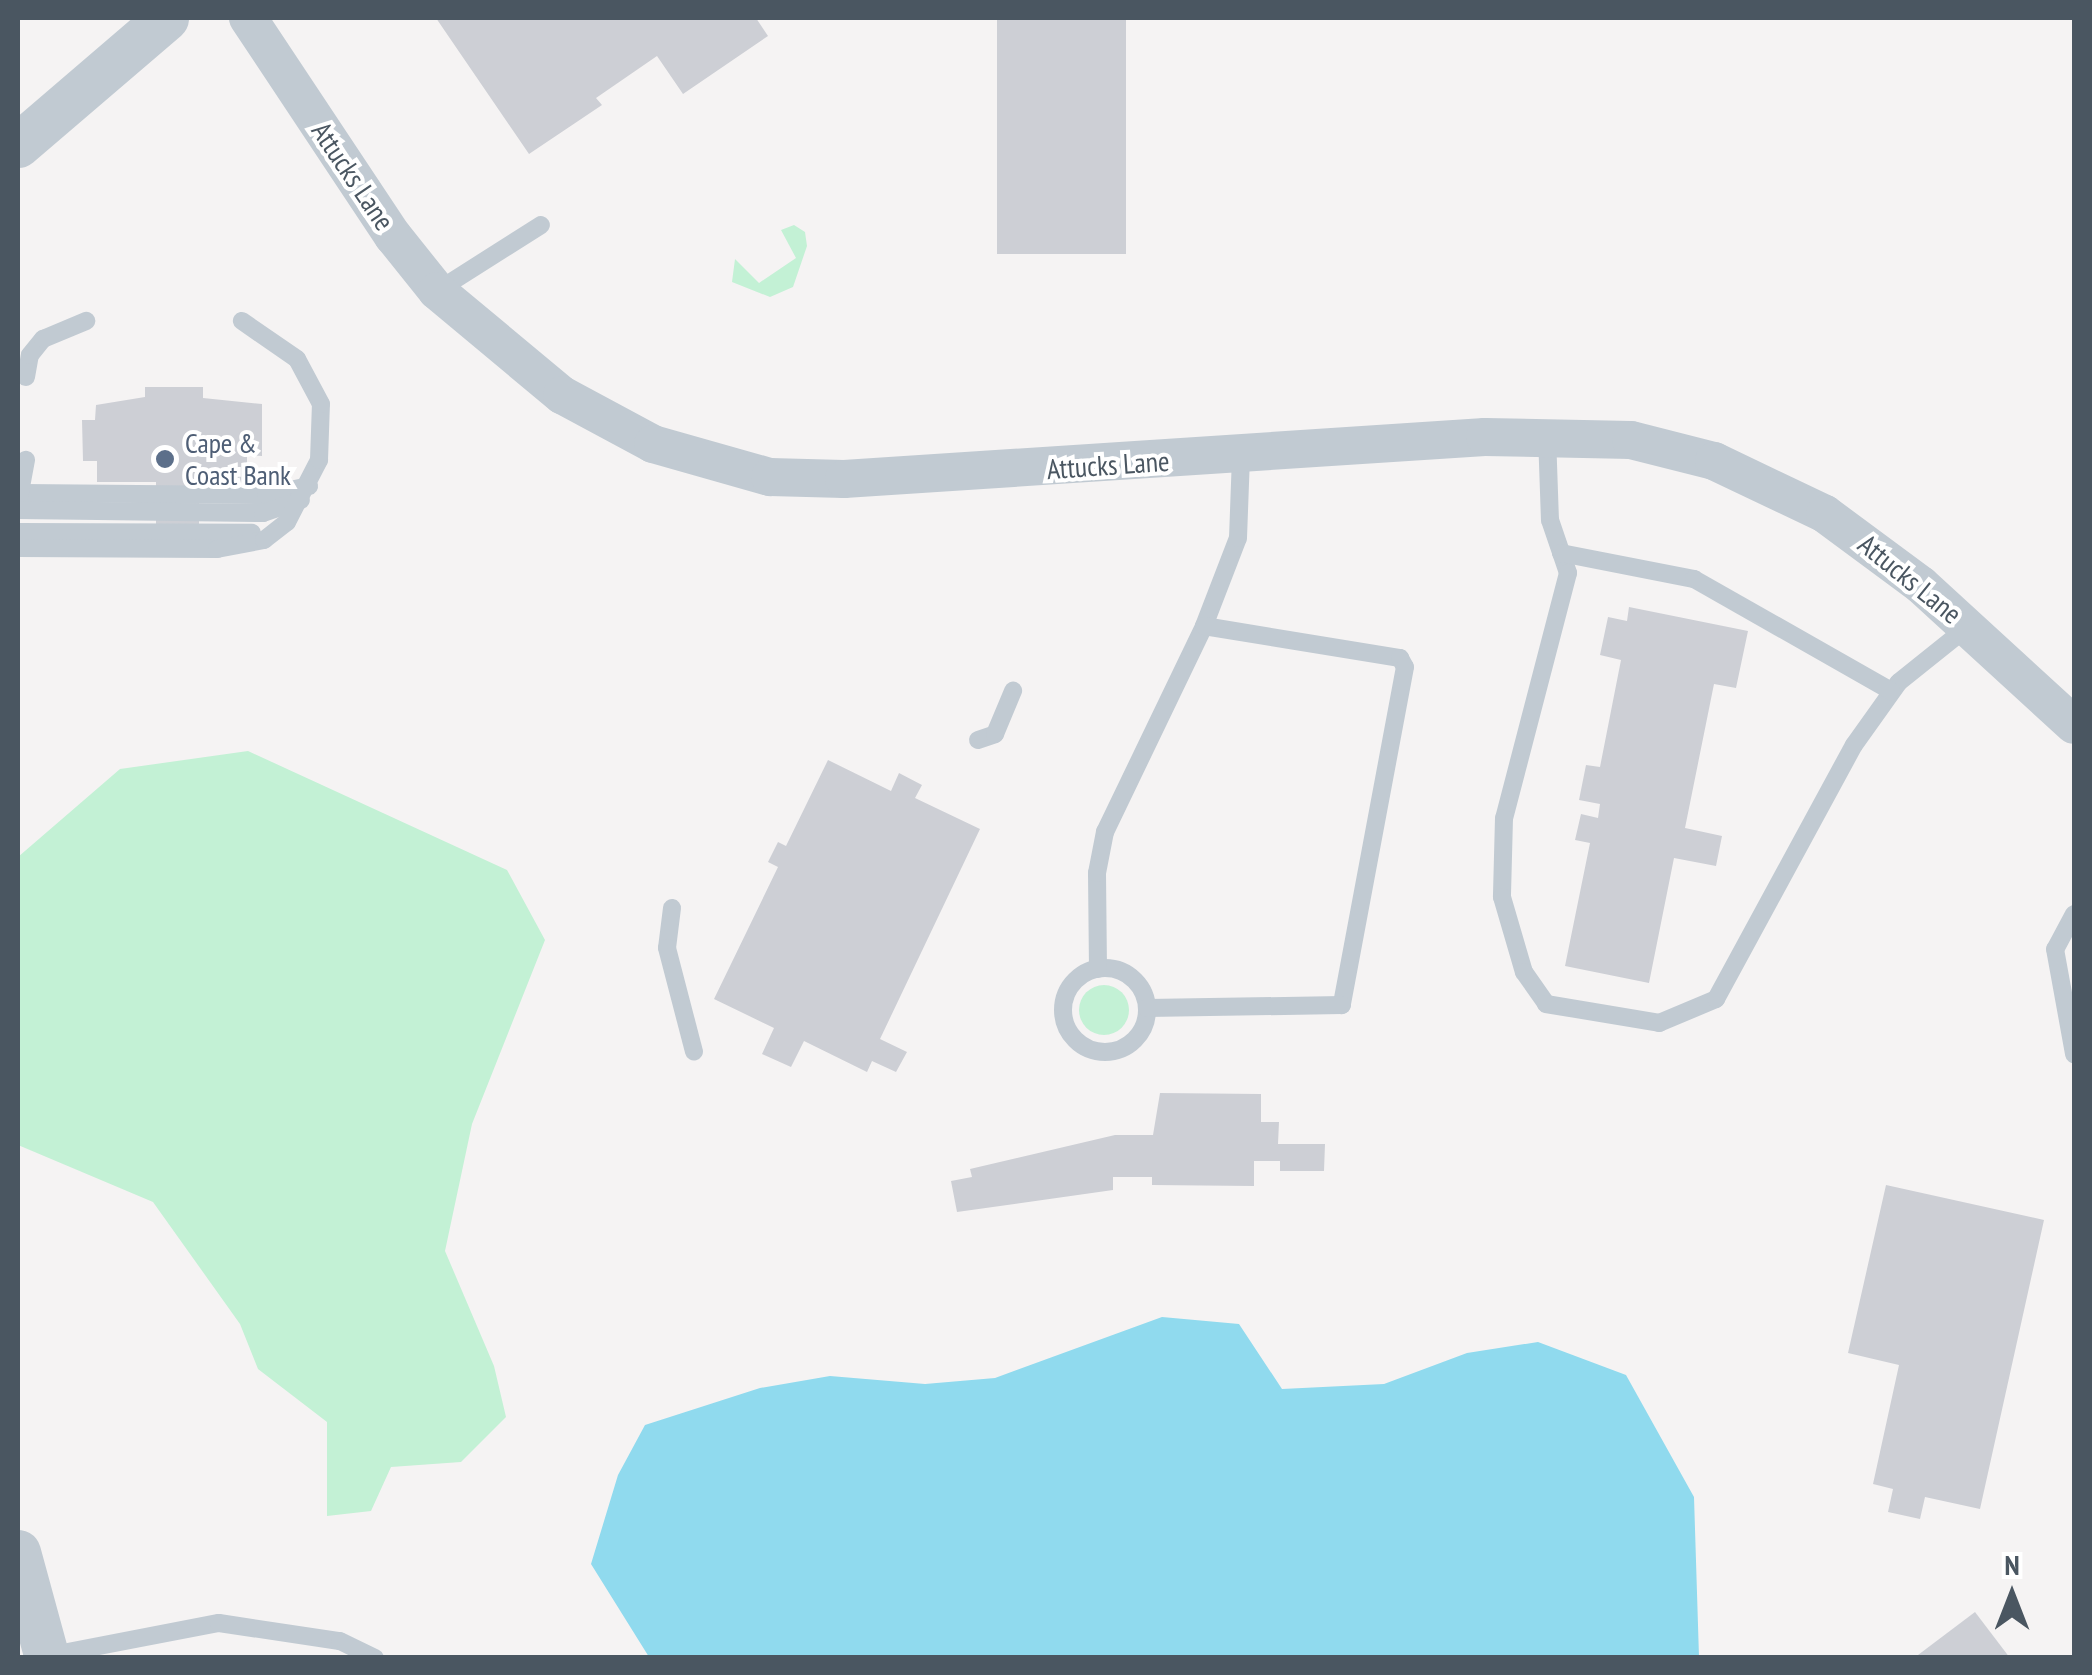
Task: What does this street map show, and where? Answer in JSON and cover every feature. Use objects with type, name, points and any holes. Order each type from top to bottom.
[{"type":"street","points":[[18,145],[166,18]]},
{"type":"street","name":"Attucks Lane","points":[[248,18],[393,236],[437,291],[513,358],[612,425],[703,460],[770,476],[960,476],[1547,435],[1632,440],[1750,475],[1841,525],[1969,626],[2074,724]]},
{"type":"street","points":[[18,1552],[47,1657]]},
{"type":"lane","points":[[437,291],[541,224]]},
{"type":"lane","points":[[26,377],[30,355],[43,339],[86,321]]},
{"type":"lane","points":[[18,548],[242,546],[264,540],[300,501],[322,446],[316,388],[288,350],[242,321]]},
{"type":"lane","points":[[1547,435],[1550,520],[1568,573],[1504,818],[1502,897],[1524,972],[1546,1004],[1660,1023],[1716,999],[1854,745],[1892,691],[1969,626]]},
{"type":"lane","points":[[1098,969],[1098,873],[1105,832],[1204,626],[1238,538],[1242,455]]},
{"type":"lane","points":[[26,460],[19,502],[266,495],[300,501]]},
{"type":"lane","points":[[18,532],[228,535],[270,529],[300,501]]},
{"type":"lane","points":[[1561,553],[1694,579],[1892,691]]},
{"type":"lane","points":[[1147,1008],[1342,1005],[1405,667],[1395,655],[1204,626]]},
{"type":"lane","points":[[978,740],[995,734],[1013,691]]},
{"type":"lane","points":[[672,908],[665,936],[694,1052]]},
{"type":"lane","points":[[2074,914],[2055,949],[2074,1054]]},
{"type":"lane","points":[[1098,969],[1135,981],[1147,1008],[1142,1031],[1120,1049],[1080,1044],[1064,1021],[1066,994],[1098,969]]},
{"type":"lane","points":[[47,1657],[219,1623],[340,1641],[374,1658]]},
{"type":"green space","points":[[794,225],[805,232],[807,246],[793,287],[770,297],[732,282],[735,259],[759,283],[796,258],[781,230]]},
{"type":"green space","points":[[248,751],[507,870],[545,940],[472,1124],[445,1251],[494,1366],[506,1417],[461,1462],[391,1467],[371,1511],[327,1516],[327,1422],[258,1369],[240,1324],[153,1202],[18,1145],[18,857],[120,769]]},
{"type":"green space","points":[[1104,985],[1122,992],[1129,1010],[1122,1028],[1104,1035],[1086,1028],[1079,1010],[1086,992]]},
{"type":"water","points":[[1162,1317],[1239,1324],[1282,1389],[1384,1384],[1467,1353],[1538,1342],[1626,1375],[1694,1497],[1699,1657],[649,1657],[591,1564],[618,1475],[645,1425],[760,1388],[830,1376],[925,1384],[995,1378]]},
{"type":"building","points":[[436,18],[756,18],[768,36],[683,94],[657,56],[596,98],[602,105],[529,154]]},
{"type":"building","points":[[997,18],[1126,18],[1126,254],[997,254]]},
{"type":"building","name":"Cape & Coast Bank","points":[[145,387],[203,387],[203,398],[262,404],[262,456],[247,455],[247,478],[241,483],[199,482],[199,532],[156,532],[156,482],[97,482],[97,461],[83,461],[82,420],[95,420],[96,405],[145,397]]},
{"type":"building","points":[[1629,607],[1748,631],[1736,688],[1714,684],[1685,828],[1722,836],[1716,866],[1674,858],[1649,983],[1565,966],[1590,843],[1575,840],[1581,814],[1598,818],[1600,804],[1579,800],[1586,765],[1600,767],[1621,660],[1600,655],[1608,617],[1627,621]]},
{"type":"building","points":[[828,760],[891,791],[899,773],[922,785],[915,798],[980,829],[880,1039],[907,1052],[896,1072],[872,1061],[867,1072],[804,1041],[791,1067],[762,1054],[774,1028],[714,999],[778,867],[768,862],[778,842],[786,846]]},
{"type":"building","points":[[1160,1093],[1261,1094],[1261,1122],[1279,1122],[1278,1144],[1325,1144],[1324,1171],[1280,1171],[1280,1161],[1254,1161],[1254,1186],[1152,1185],[1152,1177],[1113,1177],[1113,1190],[957,1212],[951,1181],[972,1177],[970,1169],[1115,1135],[1153,1135]]},
{"type":"building","points":[[1886,1185],[2044,1220],[1980,1509],[1925,1497],[1920,1519],[1888,1512],[1893,1489],[1873,1484],[1899,1365],[1848,1353]]},
{"type":"building","points":[[1975,1612],[2010,1658],[1914,1658]]},
{"type":"place","name":"Cape & Coast Bank","points":[[165,459]]}]
